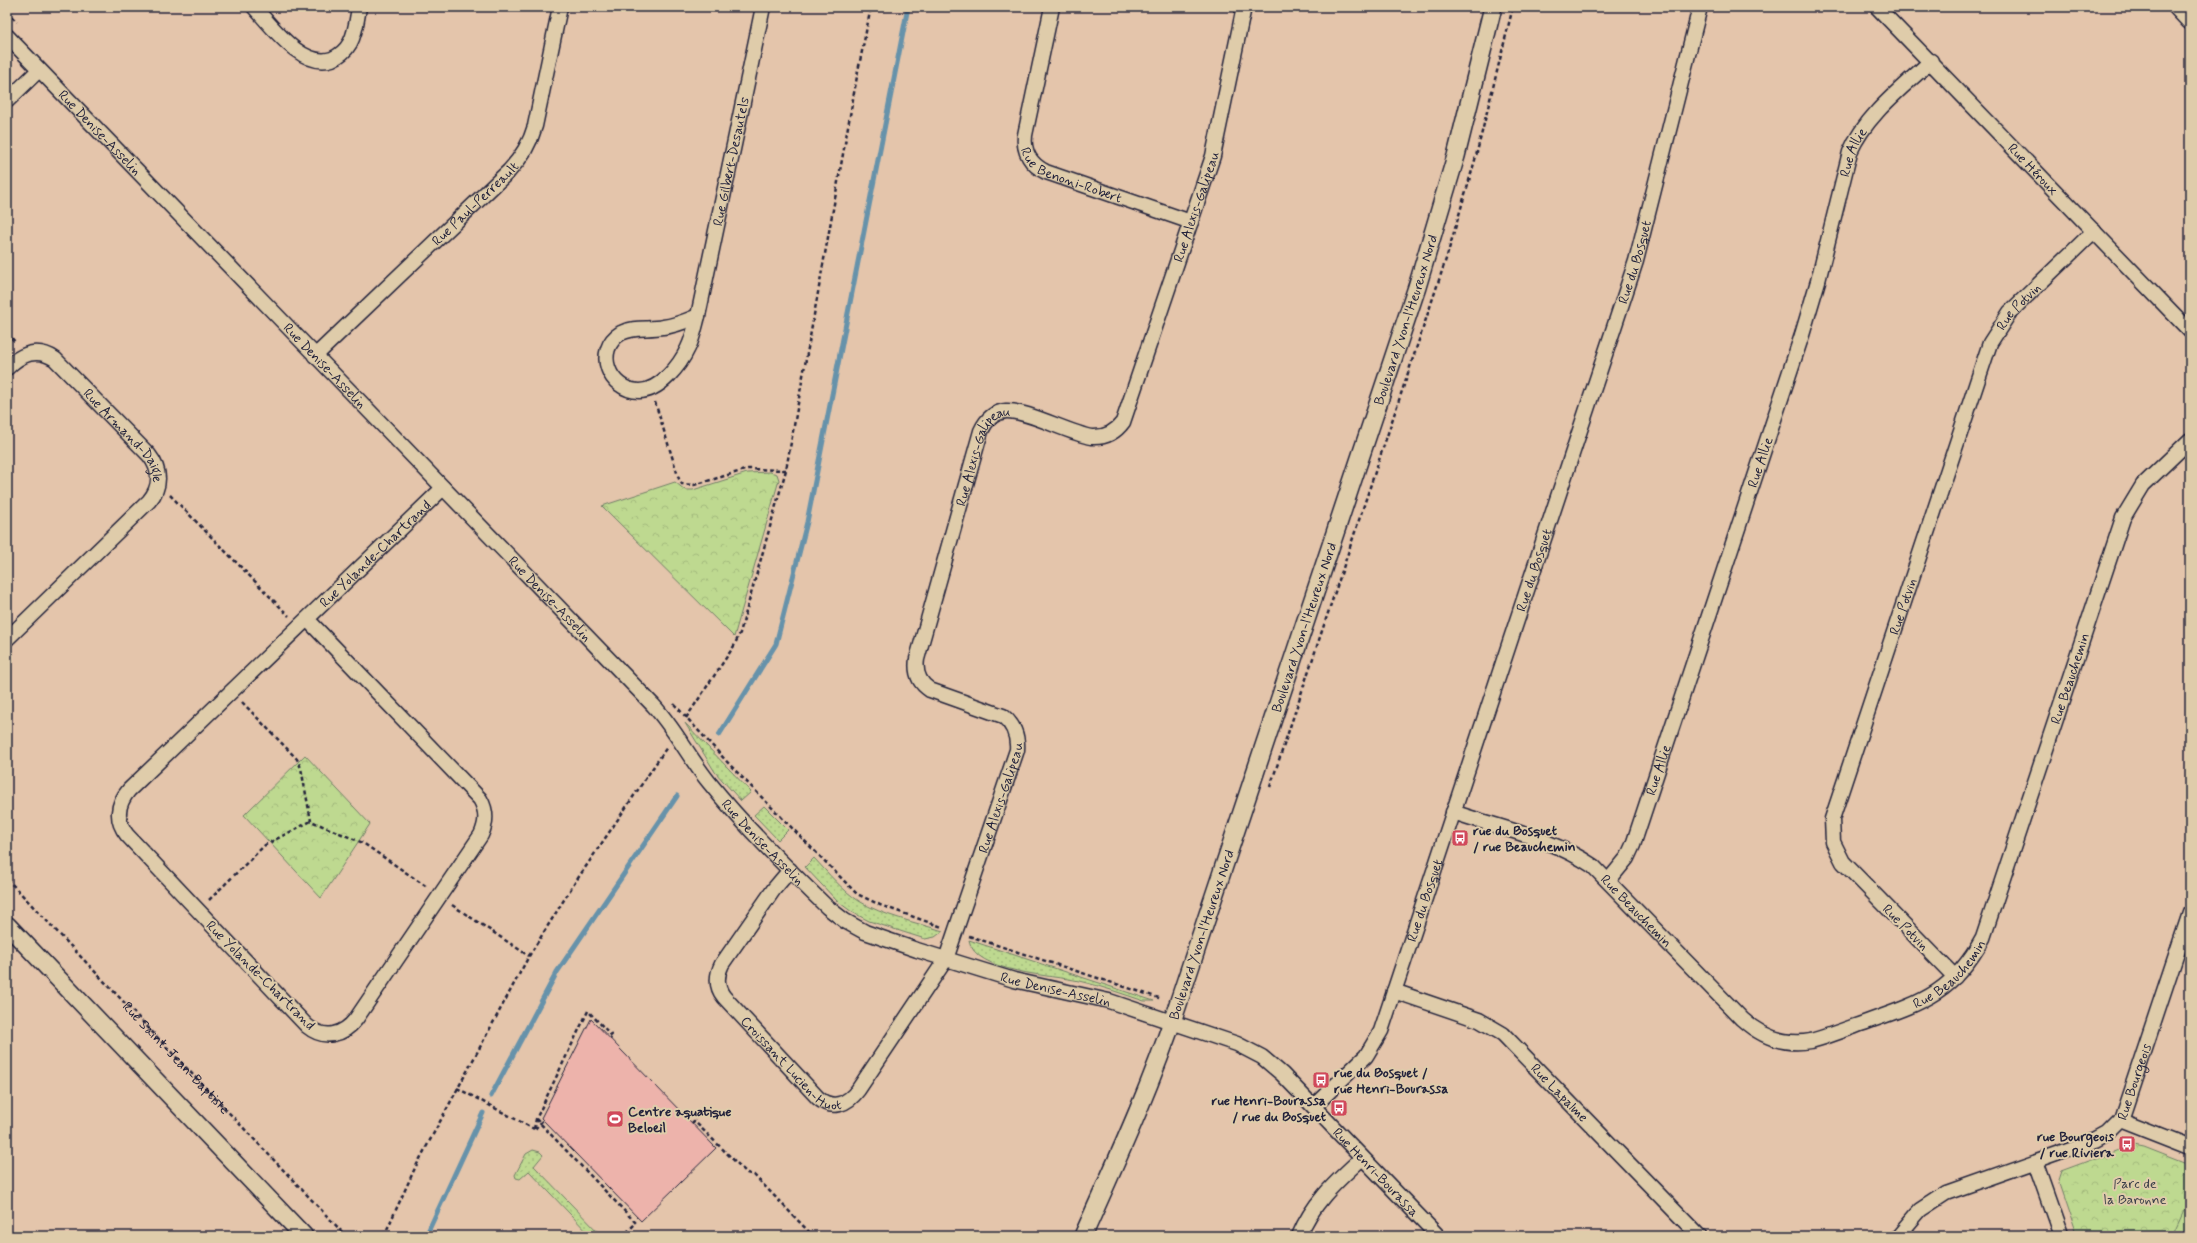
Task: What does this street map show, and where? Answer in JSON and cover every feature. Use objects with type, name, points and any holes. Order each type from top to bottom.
[{"type":"street","points":[[254,7],[300,54],[310,59],[322,61],[338,56],[350,44],[359,7]]},
{"type":"street","name":"Rue Paul-Perreault","points":[[315,356],[522,156],[530,142],[535,126],[560,7]]},
{"type":"street","name":"Rue Gilbert-Desautels","points":[[698,316],[663,328],[630,330],[620,334],[612,342],[606,357],[607,368],[612,378],[621,386],[630,390],[641,391],[655,386],[673,370],[683,357],[692,341],[698,316],[763,7]]},
{"type":"street","name":"Rue Benoni-Robert","points":[[1052,7],[1025,135],[1024,146],[1030,160],[1046,172],[1191,222]]},
{"type":"street","name":"Rue Alexis-Galipeau","points":[[946,959],[1009,777],[1018,744],[1014,728],[1003,716],[930,690],[922,683],[916,669],[917,659],[981,431],[986,422],[993,415],[1007,411],[1091,437],[1107,436],[1117,430],[1126,417],[1213,156],[1244,7]]},
{"type":"street","name":"Boulevard Yvon-l'Heureux Nord","points":[[1083,1236],[1126,1139],[1172,1023],[1417,287],[1456,156],[1493,7]]},
{"type":"street","name":"Rue du Bosquet","points":[[1314,1106],[1370,1050],[1378,1038],[1636,261],[1700,7]]},
{"type":"street","name":"Rue Héroux","points":[[1877,7],[1931,61],[2190,331]]},
{"type":"street","points":[[2177,7],[2190,21]]},
{"type":"street","name":"Rue Denise-Asselin","points":[[7,36],[664,716],[708,781],[790,870],[827,907],[850,924],[865,932],[1014,980],[1091,996],[1172,1023]]},
{"type":"street","name":"Rue Allie","points":[[1609,880],[1627,858],[1633,845],[1802,335],[1818,281],[1850,152],[1857,137],[1867,123],[1931,61]]},
{"type":"street","points":[[7,101],[39,70]]},
{"type":"street","name":"Rue Potvin","points":[[1955,977],[1842,862],[1833,842],[1832,820],[1990,343],[2010,312],[2094,231]]},
{"type":"street","name":"Rue Armand-Daigle","points":[[7,368],[18,358],[28,354],[39,353],[55,359],[149,455],[156,465],[159,476],[158,487],[149,501],[7,639]]},
{"type":"street","name":"Rue Beauchemin","points":[[1453,812],[1570,852],[1593,866],[1609,880],[1750,1027],[1779,1041],[1795,1043],[1811,1041],[1910,1007],[1932,996],[1955,977],[1973,955],[1985,933],[2123,518],[2143,485],[2190,440]]},
{"type":"street","name":"Rue Yolande-Chartrand","points":[[303,622],[476,794],[483,804],[486,814],[485,825],[481,835],[356,1019],[346,1030],[331,1035],[320,1034],[307,1026],[127,835],[121,826],[119,815],[122,800],[129,790],[303,622],[443,488]]},
{"type":"street","name":"Croissant Lucien-Huot","points":[[790,870],[722,964],[718,973],[718,984],[724,997],[821,1101],[839,1105],[852,1098],[946,959]]},
{"type":"street","name":"Rue Bourgeois","points":[[1898,1236],[1916,1214],[1937,1198],[2101,1138],[2121,1120],[2190,913]]},
{"type":"street","points":[[7,925],[304,1236]]},
{"type":"street","name":"Rue Lapalme","points":[[1394,991],[1479,1020],[1503,1034],[1699,1236]]},
{"type":"street","name":"Rue Henri-Bourassa","points":[[1172,1023],[1237,1044],[1254,1052],[1270,1063],[1314,1106],[1438,1236]]},
{"type":"street","points":[[2121,1120],[2190,1147]]},
{"type":"street","points":[[1299,1236],[1309,1214],[1321,1198],[1362,1158]]},
{"type":"street","points":[[2035,1162],[2061,1236]]},
{"type":"path","points":[[686,717],[734,646],[740,634],[786,470],[855,86],[871,7]]},
{"type":"path","points":[[7,333],[18,345]]},
{"type":"path","points":[[654,399],[679,479],[682,484],[694,485],[748,469],[786,470]]},
{"type":"path","points":[[168,492],[303,622]]},
{"type":"path","points":[[240,700],[297,759],[301,768],[311,821]]},
{"type":"path","name":"Rue Denise-Asselin","points":[[673,702],[730,765],[857,894],[880,905],[940,926]]},
{"type":"path","points":[[384,1236],[415,1168],[457,1088],[530,956],[572,887],[668,744]]},
{"type":"path","points":[[311,821],[368,846],[430,889]]},
{"type":"path","points":[[207,902],[266,845],[311,821]]},
{"type":"path","name":"Rue Saint-Jean-Baptiste","points":[[7,879],[346,1236]]},
{"type":"path","points":[[450,903],[530,956]]},
{"type":"path","name":"Rue Denise-Asselin","points":[[971,937],[1157,997]]},
{"type":"path","points":[[534,1130],[536,1119],[588,1011],[613,1037],[610,1039]]},
{"type":"path","points":[[457,1088],[534,1130]]},
{"type":"path","points":[[536,1119],[636,1223],[628,1231]]},
{"type":"path","points":[[534,1130],[543,1120]]},
{"type":"path","points":[[692,1123],[694,1121],[699,1128],[747,1172],[754,1175],[813,1236]]},
{"type":"green space","points":[[770,472],[777,474],[779,480],[734,637],[602,506],[675,482],[685,490],[693,490],[747,473]]},
{"type":"green space","points":[[685,723],[751,792],[741,801],[715,772]]},
{"type":"green space","points":[[305,755],[370,824],[321,898],[244,815]]},
{"type":"green space","points":[[764,806],[788,830],[778,840],[754,815]]},
{"type":"green space","points":[[814,858],[841,887],[859,901],[889,915],[943,931],[935,937],[925,939],[869,921],[852,912],[837,901],[805,867]]},
{"type":"green space","points":[[969,940],[1154,1001],[1144,1001],[1079,981],[1016,971],[999,966],[985,959],[974,951]]},
{"type":"green space","name":"Parc de la Baronne","points":[[2134,1144],[2144,1146],[2190,1164],[2190,1236],[2077,1236],[2058,1180],[2061,1171]]},
{"type":"green space","points":[[533,1150],[540,1152],[543,1155],[534,1166],[602,1236],[591,1236],[529,1171],[520,1179],[516,1178],[515,1175],[526,1154]]},
{"type":"green space","points":[[2188,1201],[2190,1202],[2190,1236],[2172,1236]]},
{"type":"building","name":"Centre aquatique Beloeil","points":[[591,1019],[716,1148],[641,1221],[541,1118]]},
{"type":"waterway","points":[[719,735],[776,644],[807,522],[908,7]]},
{"type":"waterway","points":[[491,1096],[557,972],[677,796]]},
{"type":"waterway","points":[[426,1236],[483,1113]]},
{"type":"place","name":"rue du Bosquet / rue Beauchemin","points":[[1460,838]]},
{"type":"place","name":"rue du Bosquet / rue Henri-Bourassa","points":[[1321,1080]]},
{"type":"place","name":"rue Henri-Bourassa / rue du Bosquet","points":[[1339,1108]]},
{"type":"place","name":"Centre aquatique Beloeil","points":[[615,1119]]},
{"type":"place","name":"rue Bourgeois / rue Riviera","points":[[2127,1144]]}]
